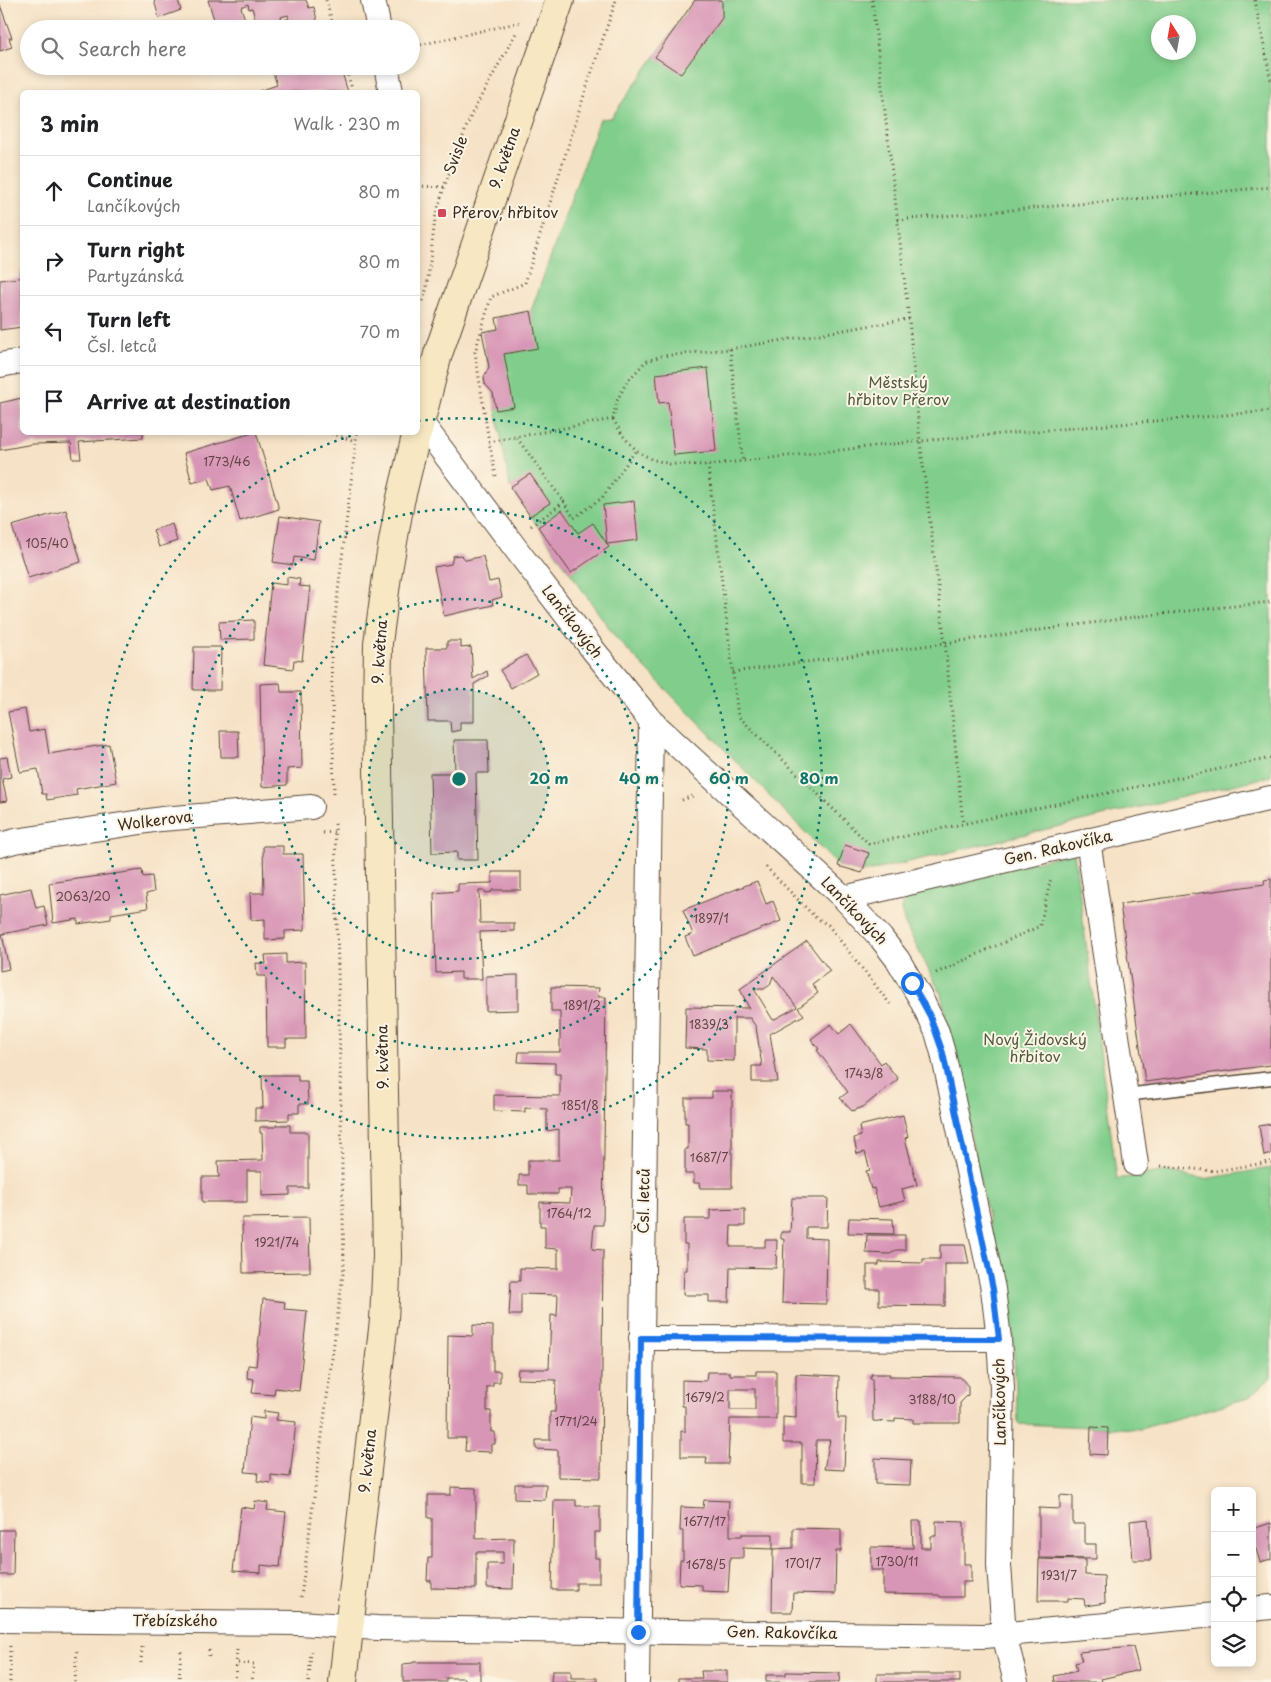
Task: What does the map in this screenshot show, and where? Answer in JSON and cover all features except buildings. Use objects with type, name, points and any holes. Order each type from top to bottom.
[{"type":"main road","name":"9. května","points":[[420,421],[438,354],[560,0]]},
{"type":"main road","name":"9. května","points":[[343,1682],[384,1320],[387,1256],[377,713],[378,643],[400,502],[416,435]]},
{"type":"street","points":[[373,0],[377,20]]},
{"type":"street","points":[[388,75],[392,90]]},
{"type":"street","points":[[0,365],[20,361]]},
{"type":"street","name":"Lančíkových","points":[[420,430],[651,721],[864,917],[898,960],[921,999],[937,1032],[993,1289],[1002,1387],[999,1565],[1004,1634],[1016,1682]]},
{"type":"street","name":"Čsl. letců","points":[[637,1682],[651,721]]},
{"type":"street","name":"Gen. Rakovčíka","points":[[844,898],[1271,798]]},
{"type":"street","name":"Wolkerova","points":[[0,845],[15,841],[162,819],[311,808]]},
{"type":"street","points":[[1088,840],[1136,1164]]},
{"type":"street","points":[[641,1338],[999,1339]]},
{"type":"street","points":[[1256,1609],[1271,1607]]},
{"type":"street","name":"Gen. Rakovčíka","points":[[349,1626],[985,1636],[1211,1615]]},
{"type":"street","name":"Třebízského","points":[[5,1630],[299,1622],[349,1626]]},
{"type":"lane","points":[[1125,1095],[1271,1078]]},
{"type":"path","points":[[326,0],[332,20]]},
{"type":"path","points":[[497,478],[489,442],[475,352],[476,341],[491,297],[525,284],[583,98],[616,0]]},
{"type":"path","points":[[872,0],[909,319],[920,441],[945,643],[963,824]]},
{"type":"path","points":[[1255,0],[1271,81]]},
{"type":"path","name":"Svisle","points":[[422,304],[427,287],[435,219],[444,187],[471,115],[522,22],[524,14]]},
{"type":"path","points":[[420,45],[522,22]]},
{"type":"path","points":[[347,75],[351,90]]},
{"type":"path","points":[[420,186],[444,187]]},
{"type":"path","points":[[898,220],[1271,187]]},
{"type":"path","points":[[909,319],[730,349],[661,356],[645,362],[626,382],[613,419],[623,436],[636,450],[651,459],[670,464],[708,465],[920,441],[1271,411]]},
{"type":"path","points":[[730,349],[743,462]]},
{"type":"path","points":[[489,442],[613,419]]},
{"type":"path","points":[[336,435],[355,441]]},
{"type":"path","points":[[334,796],[331,650],[357,435]]},
{"type":"path","points":[[517,438],[574,518],[602,498],[636,450]]},
{"type":"path","points":[[708,465],[738,716],[868,844],[1271,758]]},
{"type":"path","points":[[536,534],[530,526],[564,502]]},
{"type":"path","points":[[732,672],[1150,615],[1271,602]]},
{"type":"path","points":[[682,800],[696,795]]},
{"type":"path","points":[[301,1601],[344,1266],[334,814]]},
{"type":"path","points":[[766,867],[814,916],[828,924],[895,1011]]},
{"type":"path","points":[[935,973],[1040,926],[1052,871]]},
{"type":"path","points":[[1136,1164],[1215,1171],[1271,1162]]},
{"type":"path","points":[[5,1630],[10,1682]]},
{"type":"path","points":[[76,1682],[77,1641]]},
{"type":"path","points":[[141,1663],[143,1642]]},
{"type":"path","points":[[178,1682],[182,1642]]},
{"type":"path","points":[[235,1682],[237,1642]]},
{"type":"path","points":[[309,1682],[312,1643]]},
{"type":"path","points":[[236,1663],[254,1664],[252,1682]]},
{"type":"green space","name":"Městský hřbitov Přerov","points":[[695,0],[1271,0],[1271,776],[862,873],[838,866],[616,638],[510,487],[482,332],[498,329],[496,318],[531,311],[600,119],[611,118]]},
{"type":"green space","name":"Nový Židovský hřbitov","points":[[1074,852],[1117,1179],[1166,1171],[1204,1179],[1271,1168],[1271,1378],[1248,1398],[1140,1429],[1018,1424],[1013,1336],[941,994],[905,924],[901,910],[902,904],[910,894]]},
{"type":"place","name":"Přerov, hřbitov","points":[[442,213]]},
{"type":"route","points":[[638,1632],[641,1338],[999,1339],[993,1289],[943,1053],[930,1016],[912,983]]}]
